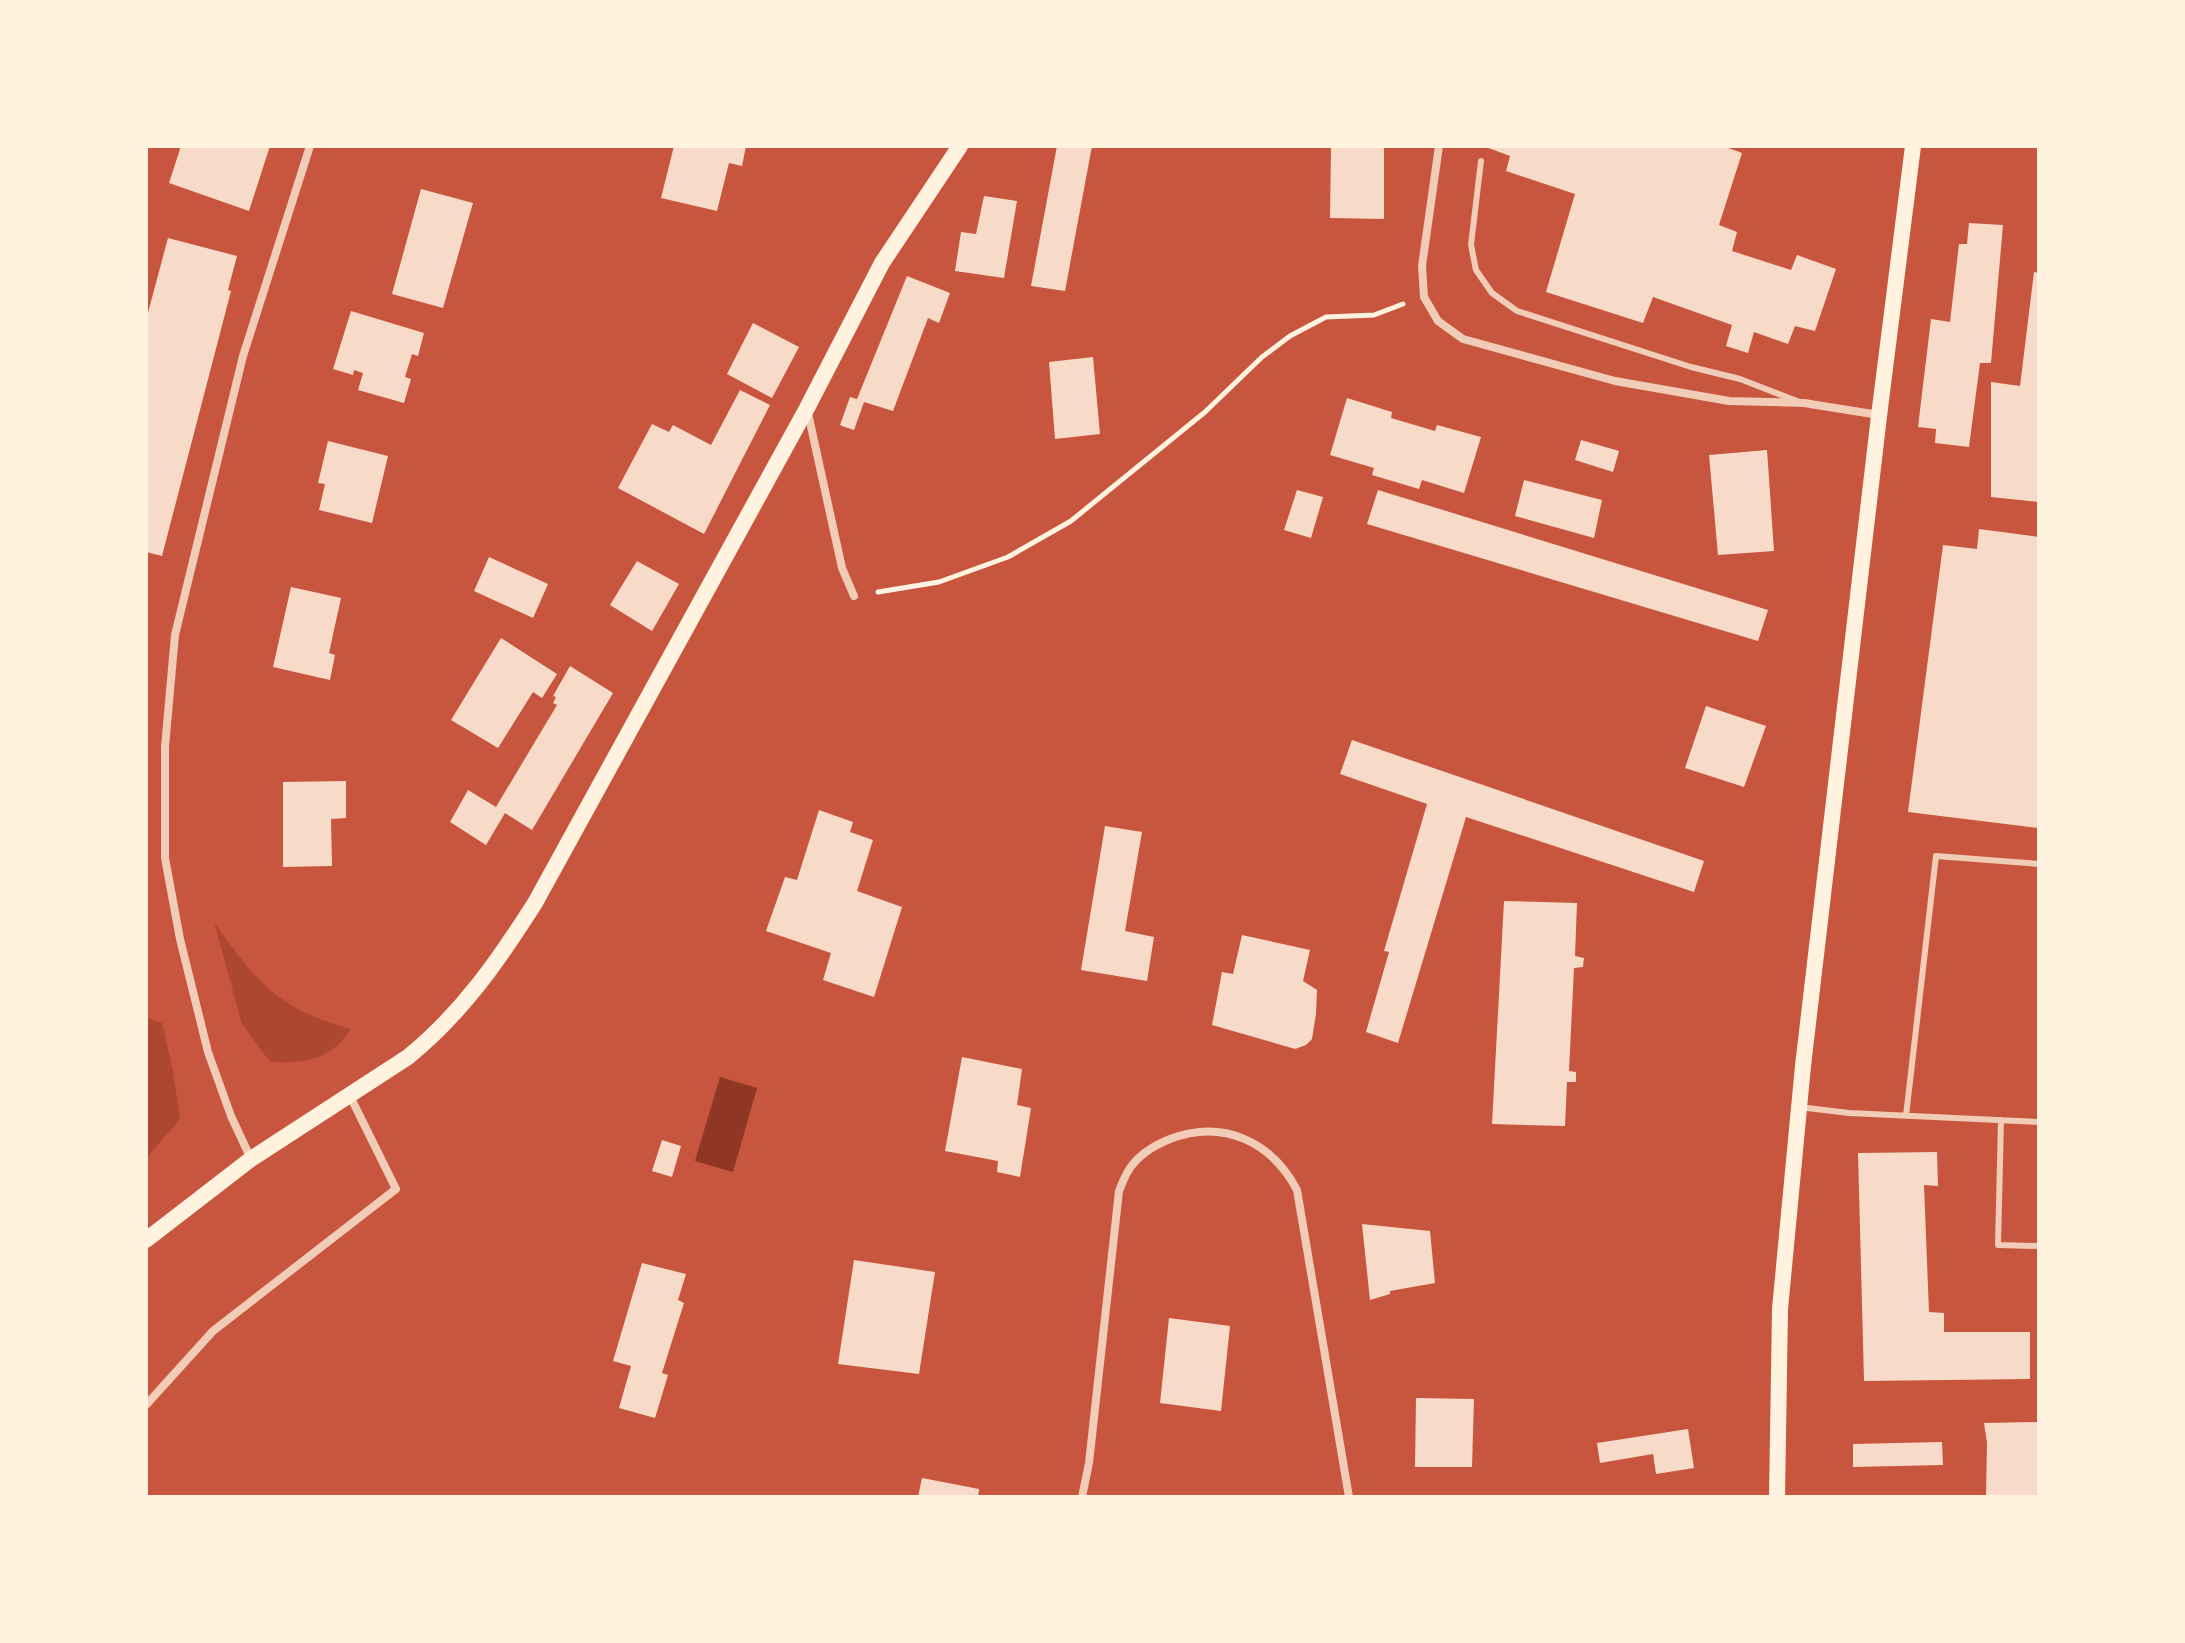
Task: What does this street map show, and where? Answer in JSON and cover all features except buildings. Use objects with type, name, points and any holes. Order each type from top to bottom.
[{"type":"main road","points":[[146,1240],[251,1159],[350,1096],[432,1038],[461,1008],[508,946],[535,903],[807,408],[882,263],[960,146]]},
{"type":"main road","points":[[1777,1497],[1780,1309],[1799,1107],[1913,146]]},
{"type":"street","points":[[251,1159],[231,1116],[208,1052],[180,939],[165,858],[165,747],[175,635],[243,356],[310,146]]},
{"type":"street","points":[[1439,146],[1422,266],[1424,297],[1438,321],[1463,339],[1615,381],[1729,401],[1804,403],[1879,416]]},
{"type":"street","points":[[807,408],[842,568],[854,596]]},
{"type":"street","points":[[146,1405],[213,1331],[396,1189],[350,1096]]},
{"type":"street","points":[[1082,1497],[1091,1448],[1119,1191],[1130,1168],[1158,1144],[1192,1133],[1219,1132],[1252,1142],[1269,1153],[1289,1175],[1297,1190],[1349,1497]]},
{"type":"lane","points":[[1481,161],[1471,245],[1476,270],[1492,293],[1517,311],[1691,367],[1740,379],[1804,403]]},
{"type":"lane","points":[[1906,1116],[1936,856],[2039,864]]},
{"type":"lane","points":[[1799,1107],[1849,1113],[2039,1122]]},
{"type":"lane","points":[[2001,1120],[1998,1245],[2039,1246]]},
{"type":"path","points":[[854,596],[939,582],[1008,557],[1071,521],[1205,412],[1262,357],[1290,336],[1326,317],[1374,315],[1424,297]]},
{"type":"shaded area","points":[[214,922],[243,961],[271,990],[305,1013],[351,1029],[335,1048],[305,1061],[270,1062],[242,1024]]},
{"type":"shaded area","points":[[146,1017],[162,1023],[180,1119],[146,1159]]},
{"type":"shaded area","points":[[720,1077],[757,1088],[733,1172],[695,1161]]}]
